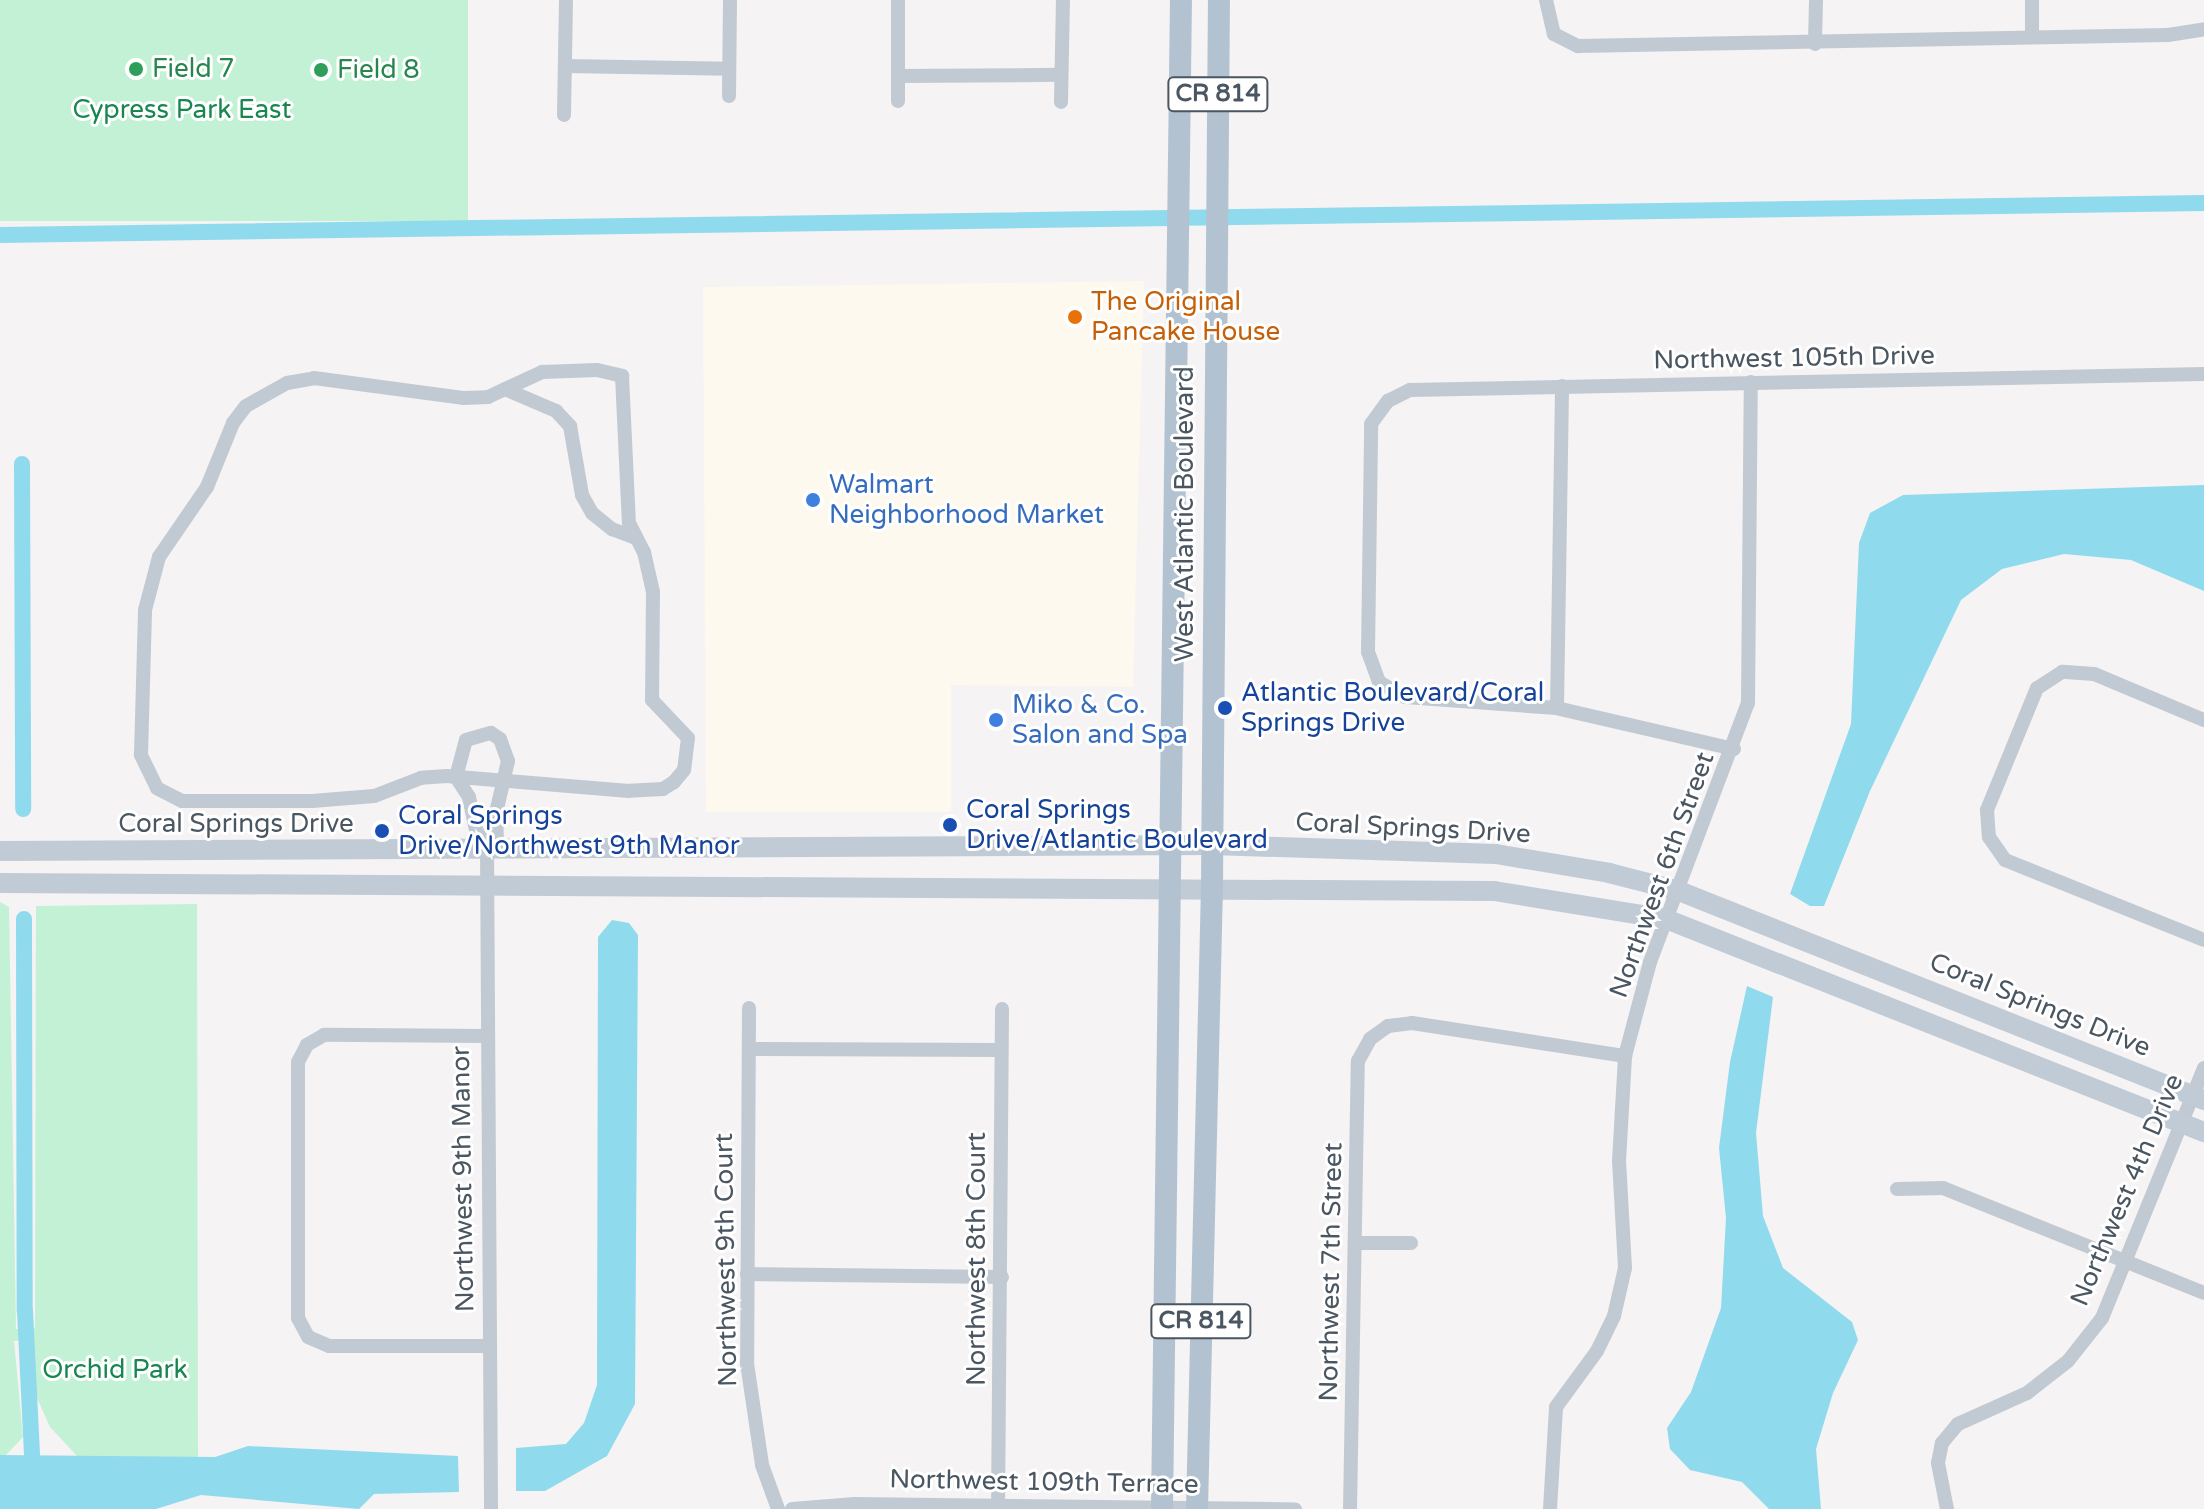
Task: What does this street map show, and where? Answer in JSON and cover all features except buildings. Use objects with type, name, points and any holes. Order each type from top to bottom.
[{"type":"main road","name":"West Atlantic Boulevard","points":[[1162,1508],[1166,886],[1181,0]]},
{"type":"main road","name":"West Atlantic Boulevard","points":[[1197,1508],[1212,886],[1219,0]]},
{"type":"main road","name":"Coral Springs Drive","points":[[0,851],[1212,845],[1496,854],[1609,873],[1679,891],[2199,1098]]},
{"type":"main road","points":[[0,883],[1212,886],[1494,891],[1666,919],[2204,1132]]},
{"type":"street","points":[[564,115],[566,0]]},
{"type":"street","points":[[729,96],[730,0]]},
{"type":"street","points":[[898,0],[898,101]]},
{"type":"street","points":[[1061,102],[1063,0]]},
{"type":"street","points":[[1546,0],[1554,34],[1578,46],[1815,44],[2032,34],[2168,35],[2204,29]]},
{"type":"street","points":[[1815,44],[1816,0]]},
{"type":"street","points":[[2032,0],[2032,34]]},
{"type":"street","points":[[565,66],[729,69]]},
{"type":"street","points":[[898,76],[1061,75]]},
{"type":"street","points":[[597,370],[622,376],[629,523],[636,538],[653,592],[652,700],[688,738],[684,770],[674,782],[652,790],[506,783],[456,777],[421,778],[374,796],[347,800],[182,801],[167,796],[146,774],[141,755],[143,623],[169,538],[207,487],[233,423],[266,392],[314,378],[432,397],[488,397],[542,372],[597,370]]},
{"type":"street","name":"Northwest 105th Drive","points":[[1557,708],[1405,697],[1379,682],[1368,652],[1371,424],[1388,401],[1410,390],[2204,374]]},
{"type":"street","name":"Northwest 6th Street","points":[[1550,1509],[1556,1407],[1597,1351],[1614,1316],[1625,1268],[1619,1161],[1625,1056],[1666,919],[1734,749],[1748,703],[1751,650],[1751,382]]},
{"type":"street","points":[[1562,386],[1557,708],[1734,749]]},
{"type":"street","points":[[505,389],[556,411],[570,426],[582,495],[592,513],[612,529],[636,538]]},
{"type":"street","points":[[2204,720],[2094,674],[2062,672],[2037,688],[1987,810],[1989,837],[2005,860],[2204,940]]},
{"type":"street","points":[[491,733],[506,750],[506,783],[496,813],[497,840],[487,848],[476,830],[469,797],[456,777],[466,740],[491,733]]},
{"type":"street","name":"Northwest 9th Manor","points":[[487,848],[491,1509]]},
{"type":"street","name":"Northwest 9th Court","points":[[749,1008],[747,1274],[752,1414],[778,1509]]},
{"type":"street","name":"Northwest 8th Court","points":[[998,1508],[1002,1009]]},
{"type":"street","name":"Northwest 7th Street","points":[[1350,1509],[1358,1061],[1370,1039],[1388,1026],[1412,1023],[1625,1056]]},
{"type":"street","points":[[486,1036],[324,1035],[307,1045],[298,1062],[298,1318],[308,1337],[329,1346],[489,1346]]},
{"type":"street","points":[[749,1049],[1001,1050]]},
{"type":"street","name":"Northwest 4th Drive","points":[[1947,1509],[1938,1463],[1942,1443],[1958,1424],[2027,1393],[2068,1361],[2102,1318],[2184,1124],[2199,1098],[2204,1068]]},
{"type":"street","points":[[1897,1189],[1943,1188],[2204,1293]]},
{"type":"street","points":[[1357,1243],[1411,1243]]},
{"type":"street","points":[[747,1274],[1002,1277]]},
{"type":"street","name":"Northwest 109th Terrace","points":[[792,1509],[855,1504],[1295,1509]]},
{"type":"shaded area","points":[[1144,281],[1133,687],[951,685],[951,812],[706,812],[703,287]]},
{"type":"green space","name":"Cypress Park East","points":[[0,0],[468,0],[468,221],[0,221]]},
{"type":"green space","name":"Orchid Park","points":[[0,902],[9,907],[16,1329],[35,1328],[36,906],[197,904],[198,1457],[79,1458],[50,1427],[33,1389],[33,1340],[14,1341],[23,1437],[6,1455],[0,1455]]},
{"type":"water","points":[[2204,485],[2204,591],[2131,560],[2064,554],[2002,569],[1961,600],[1870,791],[1824,906],[1810,906],[1790,894],[1851,724],[1859,543],[1870,513],[1903,495]]},
{"type":"water","points":[[612,920],[629,923],[638,935],[635,1404],[607,1456],[545,1491],[516,1491],[516,1448],[566,1444],[584,1423],[597,1385],[598,937]]},
{"type":"water","points":[[1747,986],[1773,997],[1756,1133],[1763,1216],[1783,1268],[1852,1322],[1858,1340],[1833,1393],[1816,1449],[1821,1509],[1769,1509],[1742,1482],[1690,1470],[1670,1449],[1667,1428],[1691,1392],[1721,1308],[1726,1218],[1719,1148],[1730,1062]]},
{"type":"water","points":[[248,1446],[458,1456],[459,1492],[374,1494],[359,1509],[201,1495],[156,1509],[0,1509],[0,1455],[215,1457]]},
{"type":"waterway","points":[[0,235],[2204,203]]},
{"type":"waterway","points":[[22,464],[23,809]]},
{"type":"waterway","points":[[24,919],[25,1311],[32,1456]]},
{"type":"place","name":"Field 7","points":[[136,69]]},
{"type":"place","name":"Field 8","points":[[321,70]]},
{"type":"place","name":"The Original Pancake House","points":[[1075,317]]},
{"type":"place","name":"Walmart Neighborhood Market","points":[[813,500]]},
{"type":"place","name":"Atlantic Boulevard/Coral Springs Drive","points":[[1225,708]]},
{"type":"place","name":"Miko & Co. Salon and Spa","points":[[996,720]]},
{"type":"place","name":"Coral Springs Drive/Atlantic Boulevard","points":[[950,825]]},
{"type":"place","name":"Coral Springs Drive/Northwest 9th Manor","points":[[382,831]]}]
